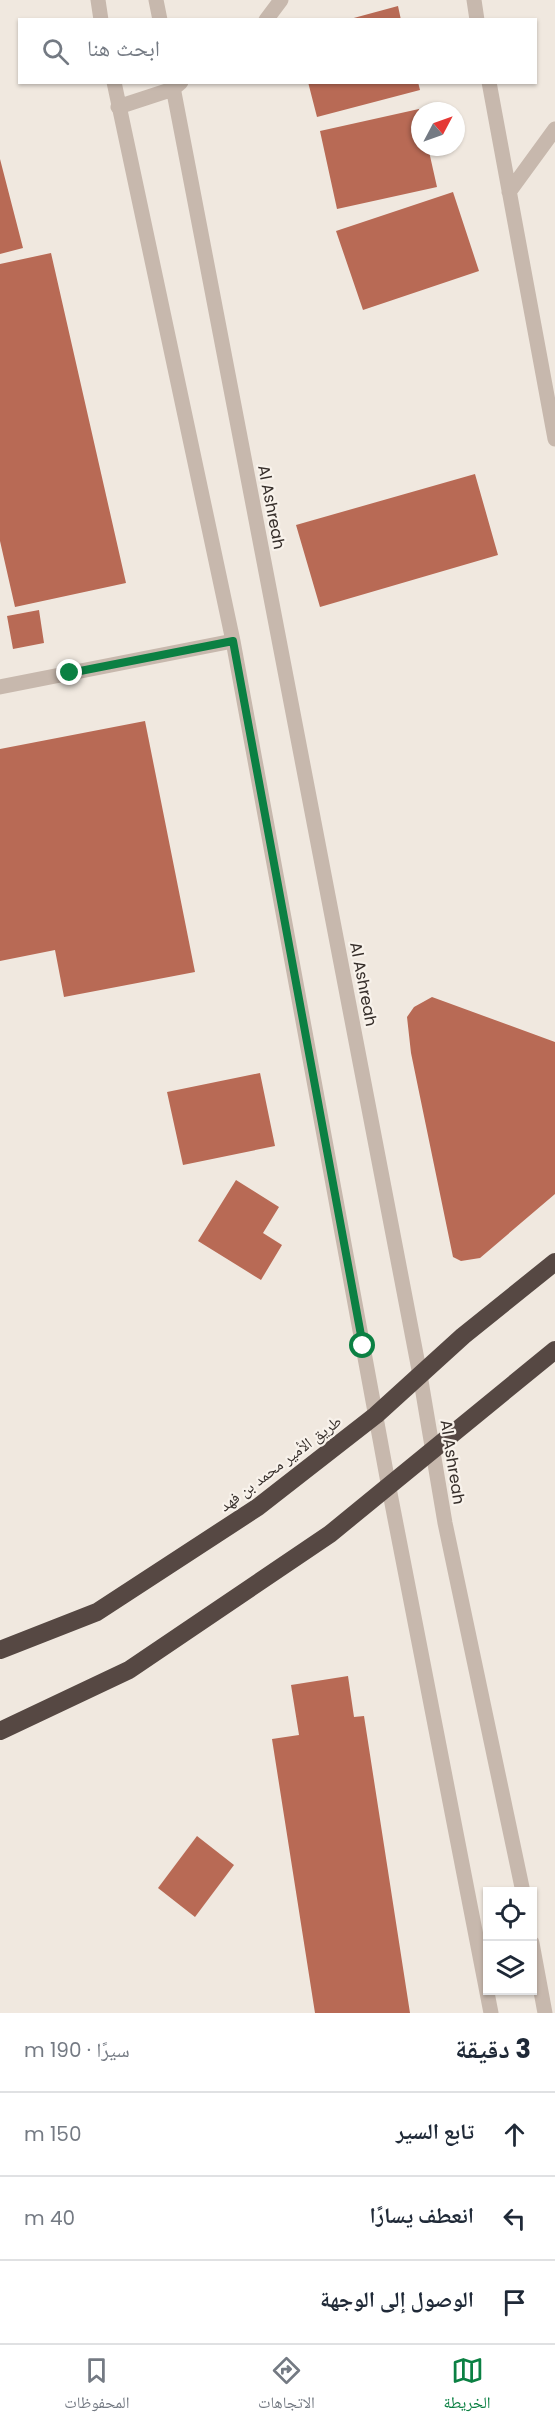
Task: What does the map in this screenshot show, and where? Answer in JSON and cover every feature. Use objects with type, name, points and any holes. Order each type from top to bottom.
[{"type":"highway","name":"طريق الأمير محمد بن فهد","points":[[0,1650],[97,1612],[258,1507],[376,1414],[463,1336],[555,1262]]},
{"type":"highway","points":[[0,1731],[129,1670],[330,1534],[555,1350]]},
{"type":"street","points":[[98,0],[101,18]]},
{"type":"street","points":[[156,0],[160,18]]},
{"type":"street","points":[[268,18],[281,0]]},
{"type":"street","points":[[474,0],[477,18]]},
{"type":"street","points":[[114,84],[233,641],[389,1488],[491,2013]]},
{"type":"street","points":[[489,84],[555,439]]},
{"type":"street","points":[[118,107],[175,85]]},
{"type":"street","name":"Al Ashreah","points":[[175,85],[420,1376],[445,1523],[522,1887]]},
{"type":"street","points":[[509,192],[555,129]]},
{"type":"street","points":[[0,687],[233,641]]},
{"type":"street","points":[[537,1970],[545,2013]]},
{"type":"building","points":[[398,6],[401,18],[354,18]]},
{"type":"building","points":[[309,84],[418,84],[420,90],[317,117]]},
{"type":"building","points":[[411,111],[411,156],[430,156],[437,187],[337,209],[320,131]]},
{"type":"building","points":[[0,159],[23,248],[0,254]]},
{"type":"building","points":[[453,192],[479,271],[363,310],[336,231]]},
{"type":"building","points":[[51,253],[126,583],[15,607],[0,541],[0,264]]},
{"type":"building","points":[[475,474],[498,555],[320,607],[296,525]]},
{"type":"building","points":[[39,610],[44,643],[13,649],[7,616]]},
{"type":"building","points":[[145,721],[195,972],[64,997],[55,950],[0,961],[0,749]]},
{"type":"building","points":[[432,997],[555,1042],[555,1194],[480,1258],[461,1261],[453,1257],[411,1053],[407,1017],[414,1007]]},
{"type":"building","points":[[260,1073],[275,1146],[183,1165],[167,1092]]},
{"type":"building","points":[[236,1180],[279,1207],[263,1233],[282,1245],[261,1280],[198,1241]]},
{"type":"building","points":[[348,1676],[354,1717],[364,1716],[410,2013],[315,2013],[272,1739],[299,1735],[291,1685]]},
{"type":"building","points":[[197,1836],[234,1865],[195,1917],[158,1888]]},
{"type":"route","points":[[70,673],[233,641],[363,1346]]}]
